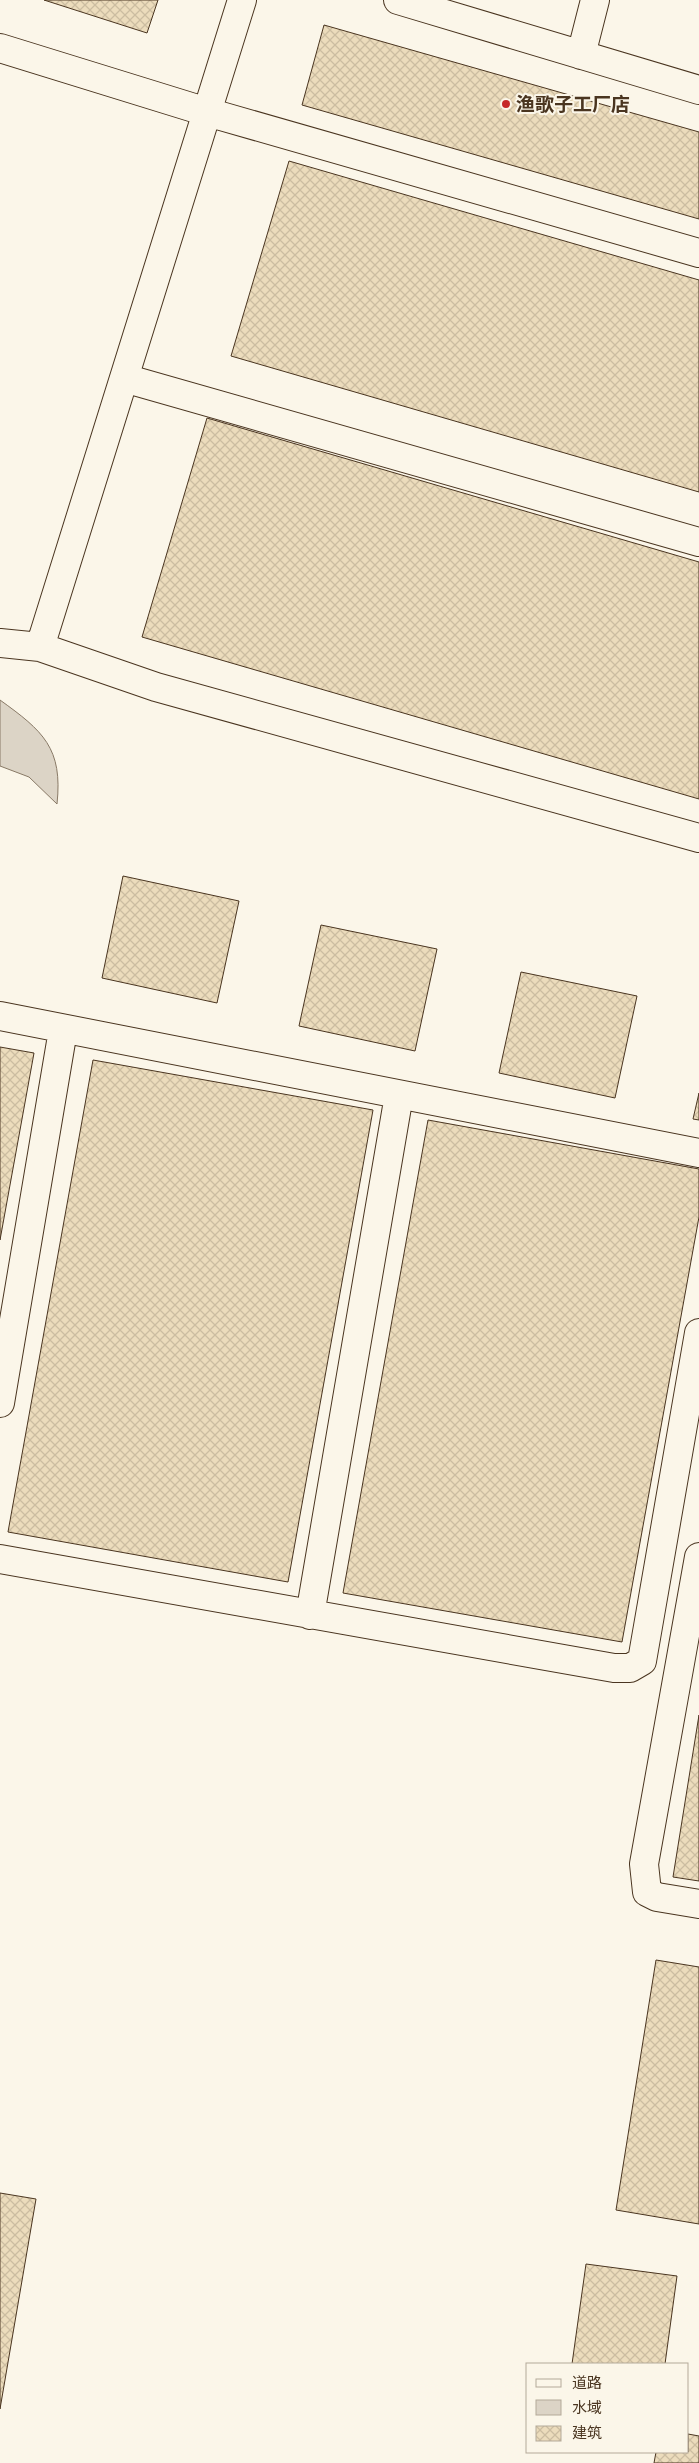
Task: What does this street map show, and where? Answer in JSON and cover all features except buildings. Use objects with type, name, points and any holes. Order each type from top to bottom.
[{"type":"lane","points":[[40,647],[242,0]]},
{"type":"lane","points":[[398,0],[699,90]]},
{"type":"lane","points":[[581,55],[595,0]]},
{"type":"lane","points":[[0,48],[207,112],[699,252]]},
{"type":"lane","points":[[124,378],[699,542]]},
{"type":"lane","points":[[0,643],[40,647],[156,687],[699,838]]},
{"type":"lane","points":[[0,1016],[63,1030],[699,1153]]},
{"type":"lane","points":[[0,1403],[63,1030]]},
{"type":"lane","points":[[310,1615],[399,1095]]},
{"type":"lane","points":[[0,1559],[614,1668],[630,1668],[642,1661],[699,1333]]},
{"type":"lane","points":[[699,1562],[644,1864],[647,1892],[657,1897],[699,1904]]},
{"type":"water","points":[[0,700],[28,721],[47,743],[57,768],[57,804],[29,777],[0,766]]},
{"type":"place","name":"渔歌子工厂店","points":[[506,104]]}]
